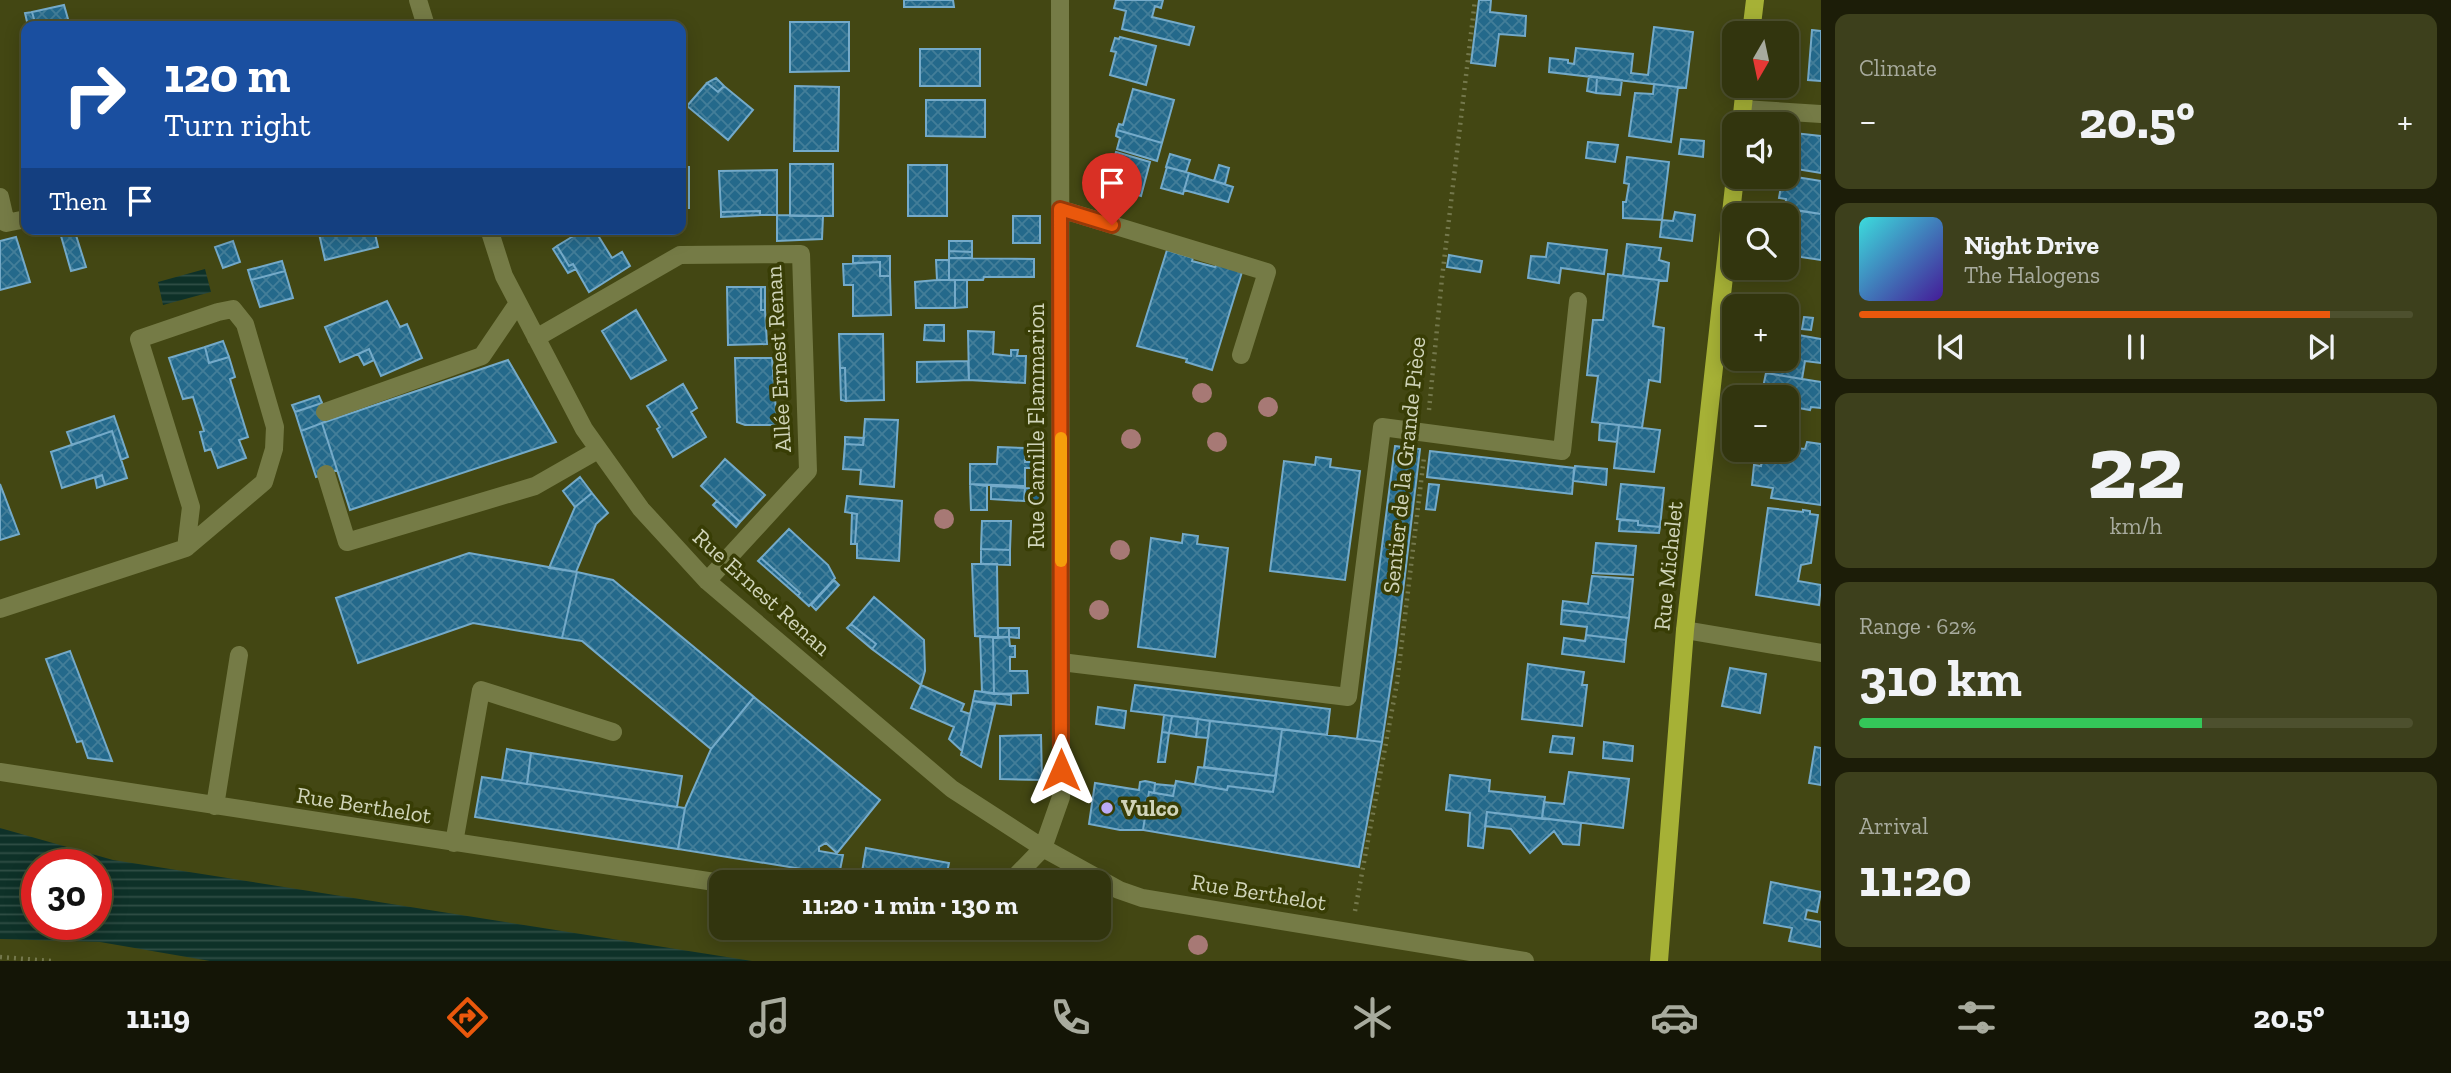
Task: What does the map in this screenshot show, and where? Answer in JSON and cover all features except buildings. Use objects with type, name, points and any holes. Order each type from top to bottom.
[{"type":"main road","points":[[1752,21],[1755,0]]},
{"type":"main road","name":"Rue Michelet","points":[[1659,961],[1685,630],[1734,189]]},
{"type":"street","points":[[418,0],[424,21]]},
{"type":"street","name":"Rue Camille Flammarion","points":[[1043,848],[1061,797],[1060,0]]},
{"type":"street","points":[[1799,115],[1821,114]]},
{"type":"street","points":[[0,197],[6,223],[21,220]]},
{"type":"street","points":[[1060,209],[1267,272],[1241,355]]},
{"type":"street","name":"Rue Ernest Renan","points":[[491,235],[504,276],[584,429],[641,509],[707,581],[952,789],[1043,848]]},
{"type":"street","name":"Allée Ernest Renan","points":[[536,338],[680,255],[800,254],[808,471],[707,581]]},
{"type":"street","points":[[1061,662],[1348,697],[1382,427],[1562,451],[1578,301]]},
{"type":"street","points":[[325,412],[482,356],[518,303]]},
{"type":"street","points":[[0,609],[186,548],[264,482],[274,449],[275,427],[245,324],[233,309],[139,339],[191,507],[186,548]]},
{"type":"street","points":[[326,474],[347,542],[534,486],[598,450]]},
{"type":"street","points":[[1685,630],[1821,653]]},
{"type":"street","points":[[215,806],[239,655]]},
{"type":"street","points":[[454,844],[481,690],[613,732]]},
{"type":"street","name":"Rue Berthelot","points":[[0,772],[709,881]]},
{"type":"street","points":[[1022,870],[1043,848]]},
{"type":"street","name":"Rue Berthelot","points":[[1043,848],[1119,890],[1142,898],[1525,961]]},
{"type":"path","name":"Sentier de la Grande Pièce","points":[[1351,932],[1397,683],[1427,433],[1441,278],[1475,0]]},
{"type":"path","points":[[0,957],[51,961]]},
{"type":"water","points":[[205,269],[211,292],[163,305],[158,282]]},
{"type":"water","points":[[0,828],[74,849],[21,849],[21,940],[0,939]]},
{"type":"water","points":[[112,860],[752,961],[210,961],[100,942],[33,940],[112,940]]},
{"type":"slow traffic","points":[[1061,438],[1061,561]]},
{"type":"place","name":"Vulco","points":[[1107,808]]},
{"type":"route","points":[[1061,770],[1060,209],[1112,225]]}]
